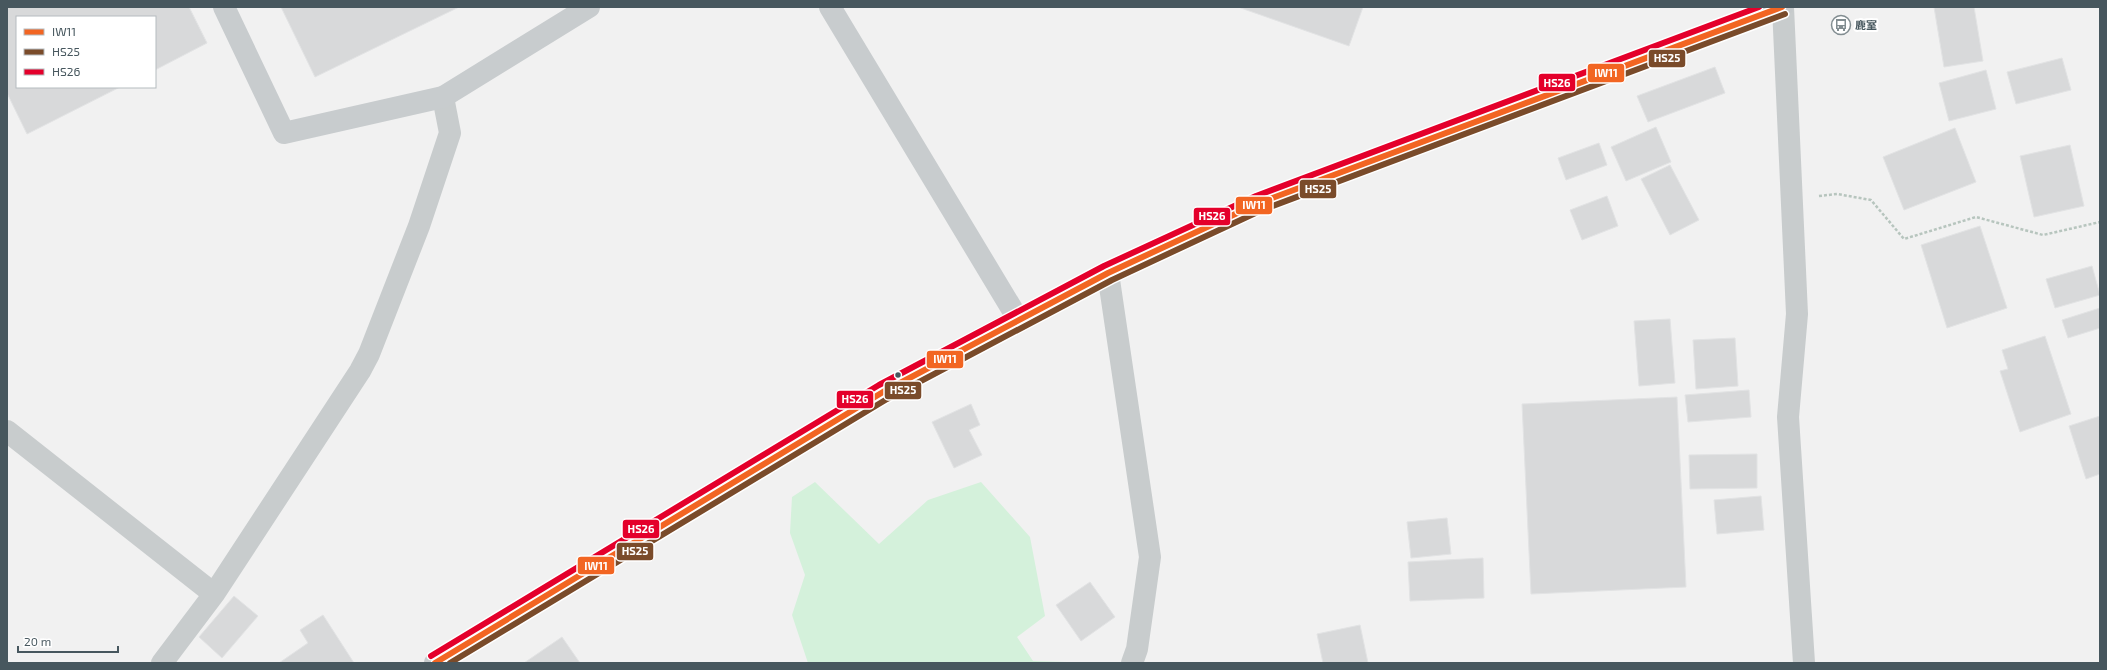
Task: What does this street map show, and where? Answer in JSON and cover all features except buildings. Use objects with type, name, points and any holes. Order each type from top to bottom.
[{"type":"main road","points":[[435,663],[883,392],[1018,319],[1108,273],[1274,197],[1782,7]]},
{"type":"street","points":[[224,7],[284,133],[443,97],[589,7]]},
{"type":"street","points":[[830,7],[1018,319]]},
{"type":"street","points":[[1782,7],[1797,314],[1788,417],[1804,663]]},
{"type":"street","points":[[162,663],[214,594],[360,371],[369,354],[419,226],[450,133],[443,97]]},
{"type":"street","points":[[1108,273],[1150,557],[1137,649],[1132,663]]},
{"type":"street","points":[[7,431],[214,594]]},
{"type":"path","points":[[1792,200],[1837,194],[1871,200],[1904,239],[1976,217],[2044,236],[2100,222]]},
{"type":"green space","points":[[815,482],[879,544],[928,500],[981,482],[1030,537],[1045,616],[1017,637],[1033,661],[1101,663],[808,663],[792,615],[805,575],[790,533],[792,497]]},
{"type":"transit line","name":"HS26","points":[[431,656],[879,385],[1104,266],[1256,196],[1759,7]]},
{"type":"transit line","name":"IW11","points":[[435,663],[883,392],[1108,273],[1259,203],[1782,7]]},
{"type":"transit line","name":"HS25","points":[[450,663],[887,399],[1112,280],[1262,210],[1785,14]]},
{"type":"place","name":"鹿室","points":[[1841,25]]}]
